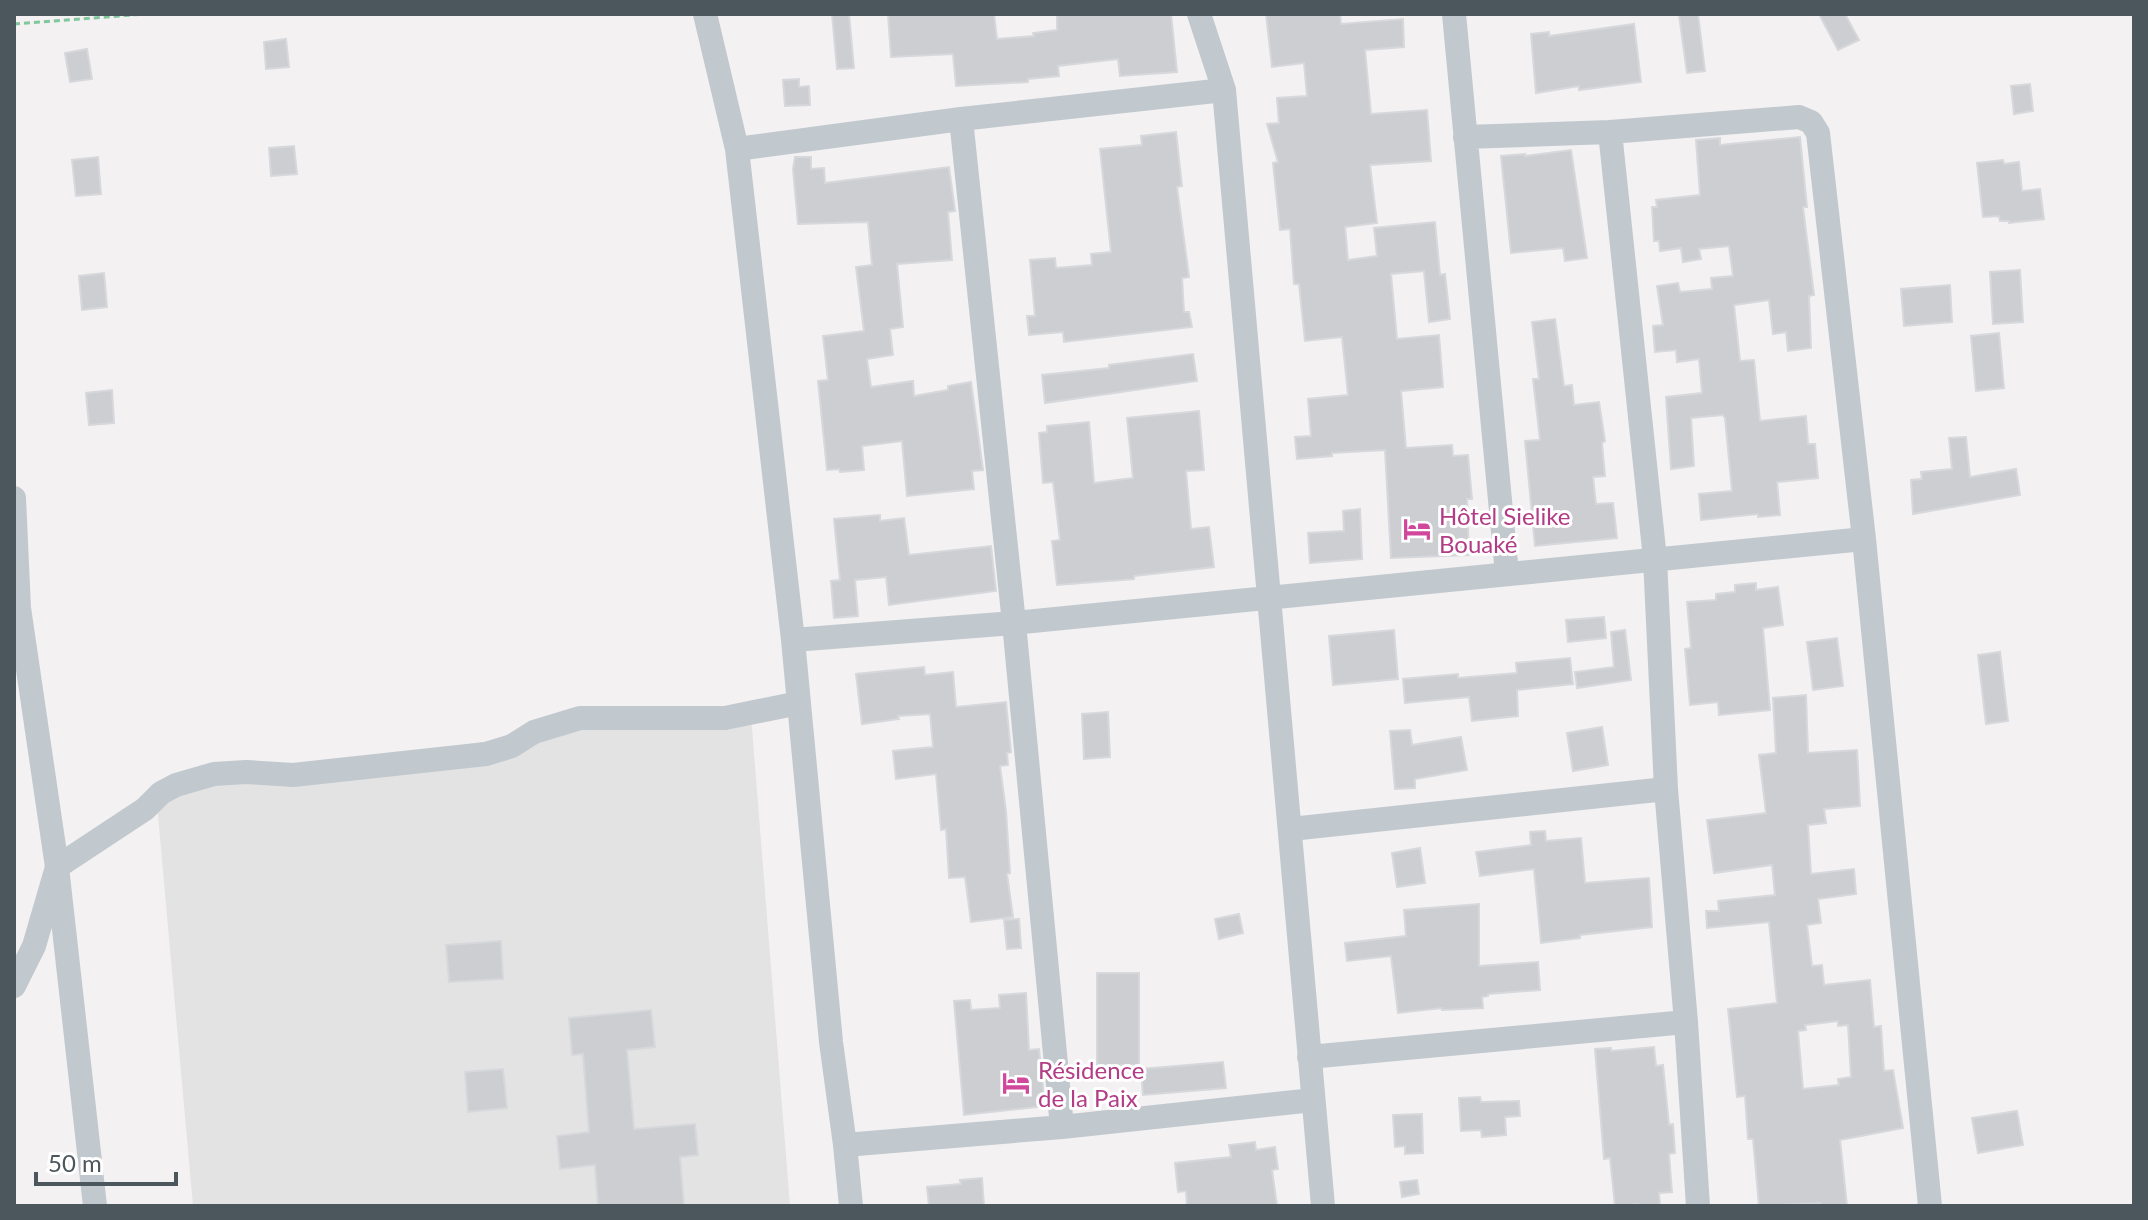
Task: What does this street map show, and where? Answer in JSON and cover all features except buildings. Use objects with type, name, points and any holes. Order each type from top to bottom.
[{"type":"street","points":[[705,14],[737,149],[793,640],[831,1042],[851,1206]]},
{"type":"street","points":[[1199,14],[1224,90],[1323,1206]]},
{"type":"street","points":[[1454,14],[1507,574]]},
{"type":"street","points":[[737,149],[961,119],[1224,90]]},
{"type":"street","points":[[1465,137],[1610,132],[1799,117],[1811,122],[1818,133],[1864,539],[1930,1206]]},
{"type":"street","points":[[961,119],[1014,623],[1062,1127]]},
{"type":"street","points":[[1610,132],[1655,559],[1666,789],[1698,1206]]},
{"type":"street","points":[[14,498],[19,608],[57,867],[95,1206]]},
{"type":"street","points":[[793,640],[1014,623],[1864,539]]},
{"type":"street","points":[[14,986],[34,946],[57,867],[176,785],[214,774],[246,772],[293,775],[486,754],[512,746],[534,732],[580,718],[725,718],[799,703]]},
{"type":"street","points":[[1291,829],[1666,789]]},
{"type":"street","points":[[1309,1057],[1686,1022]]},
{"type":"street","points":[[845,1145],[1062,1127],[1313,1100]]},
{"type":"path","points":[[14,24],[145,14]]},
{"type":"shaded area","points":[[750,703],[790,1206],[193,1206],[157,804],[169,788]]},
{"type":"place","name":"Hôtel Sielike Bouaké","points":[[1417,529]]},
{"type":"place","name":"Résidence de la Paix","points":[[1016,1083]]}]
